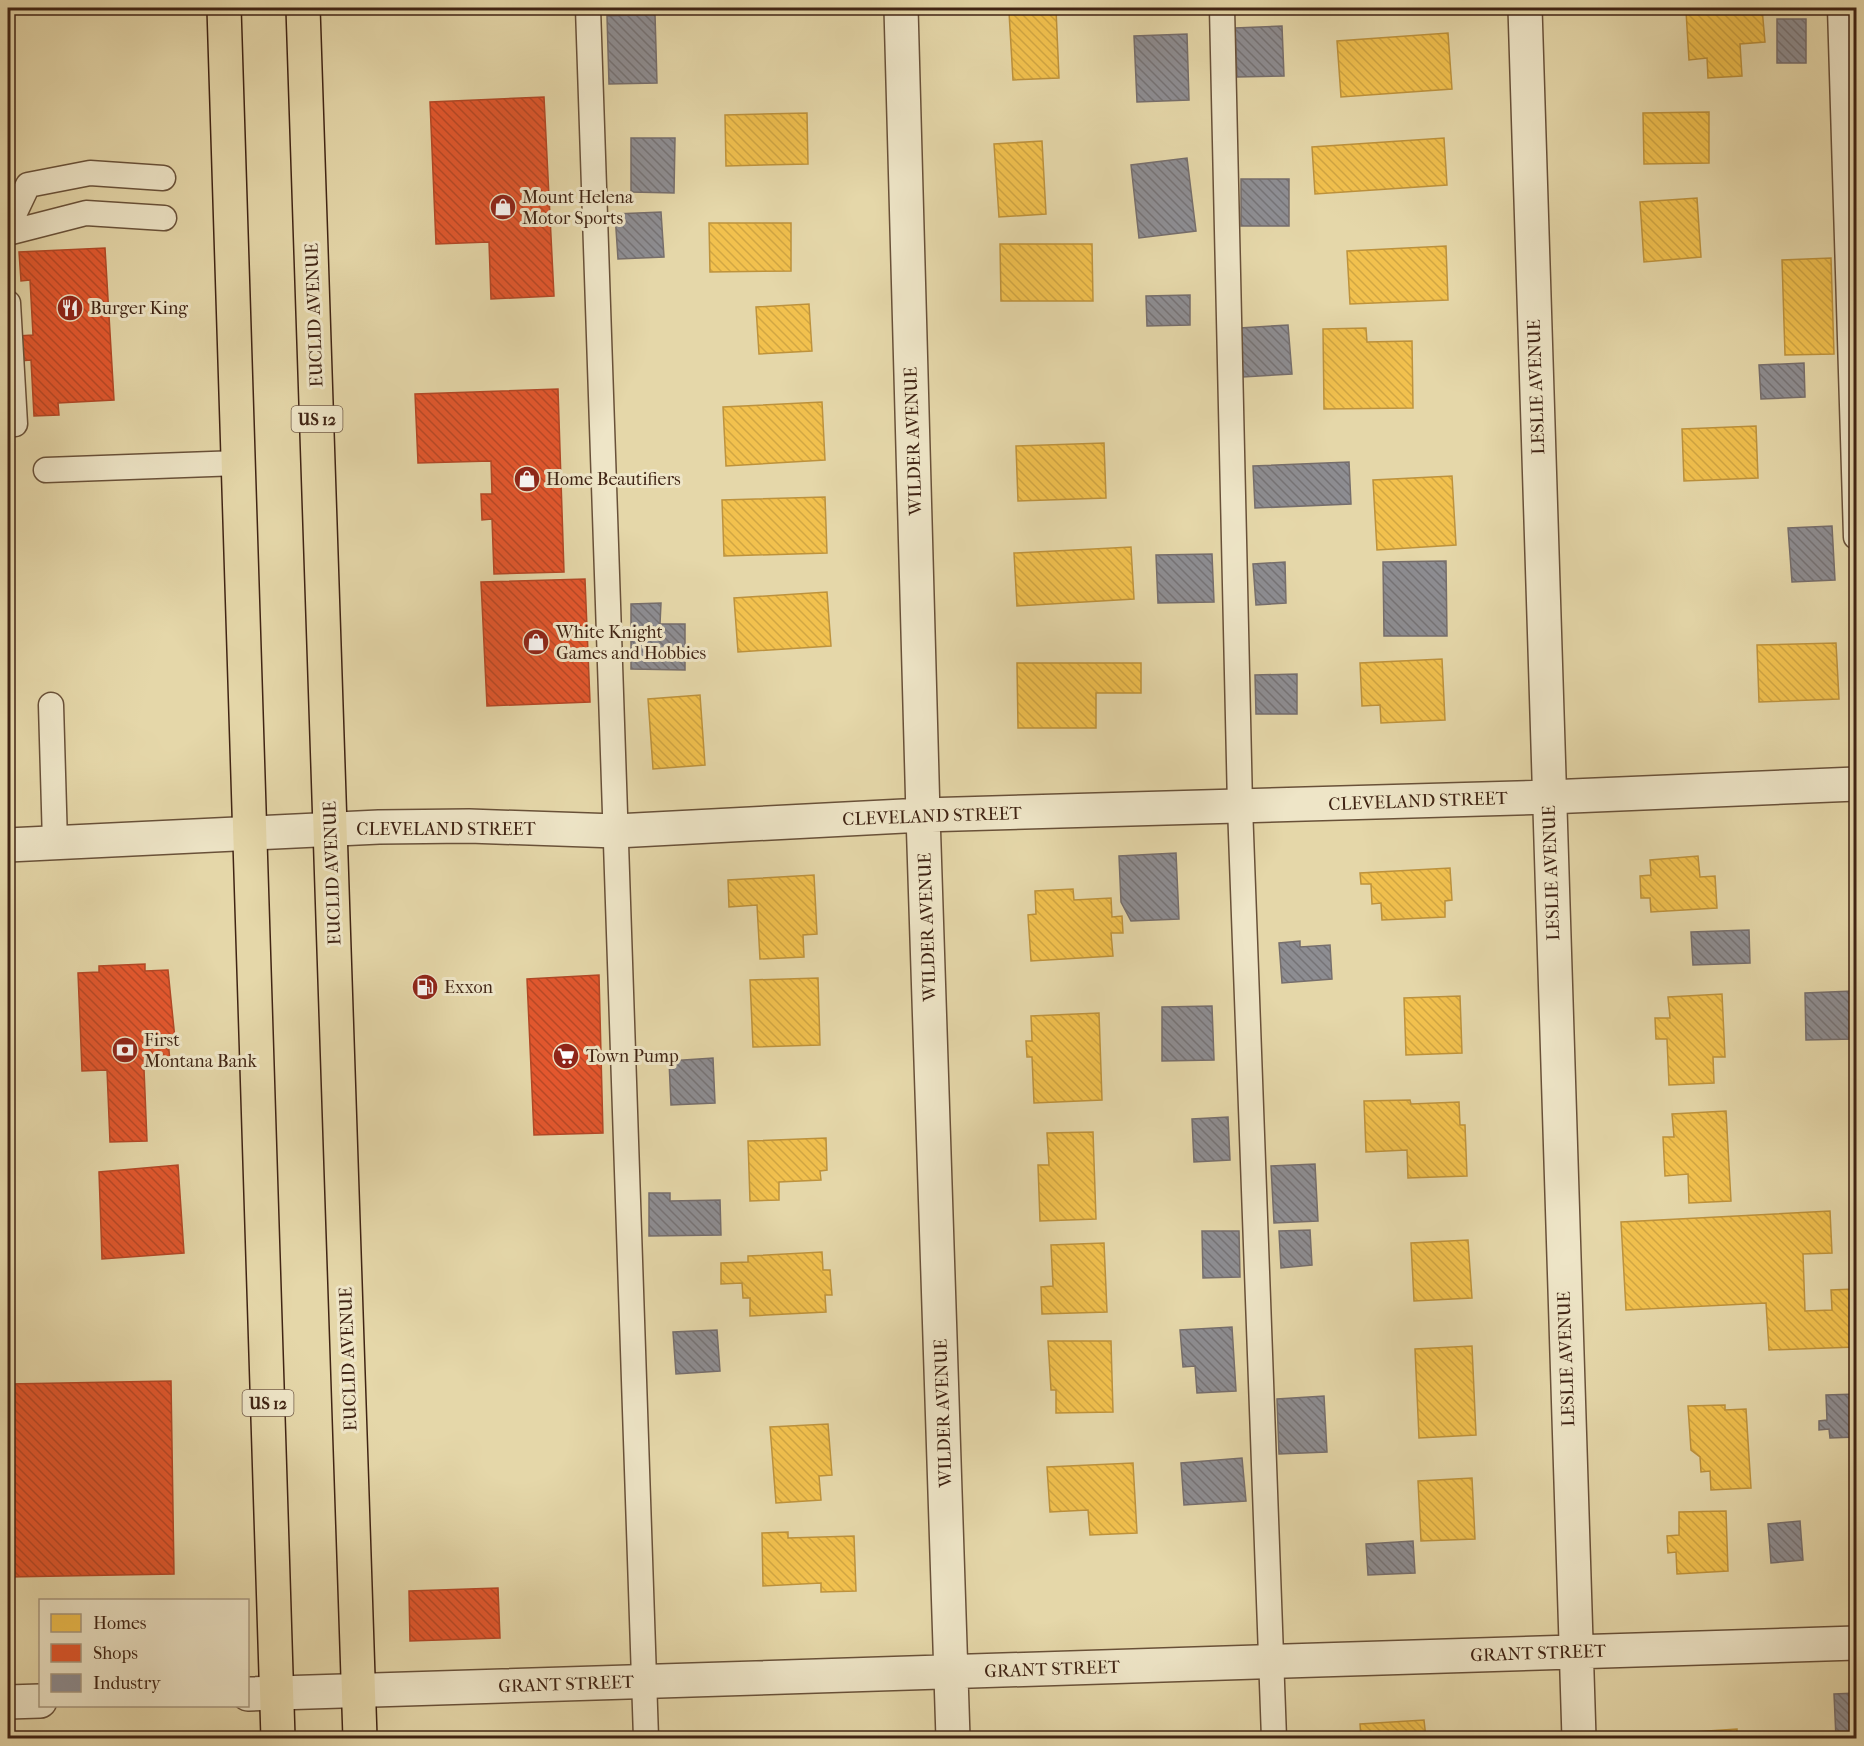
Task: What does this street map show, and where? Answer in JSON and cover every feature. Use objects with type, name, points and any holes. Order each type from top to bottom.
[{"type":"highway","name":"US 12","points":[[224,8],[250,833],[262,1694],[278,1738]]},
{"type":"highway","name":"EUCLID AVENUE","points":[[303,8],[360,1738]]},
{"type":"street","name":"WILDER AVENUE","points":[[901,8],[923,815],[953,1738]]},
{"type":"street","name":"LESLIE AVENUE","points":[[1525,8],[1579,1738]]},
{"type":"street","name":"CLEVELAND STREET","points":[[8,845],[250,833],[469,826],[616,831],[923,815],[1548,797],[1857,784]]},
{"type":"street","name":"GRANT STREET","points":[[262,1694],[1857,1643]]},
{"type":"street","points":[[8,1702],[39,1701]]},
{"type":"lane","points":[[588,8],[646,1738]]},
{"type":"lane","points":[[1222,8],[1240,806],[1274,1738]]},
{"type":"lane","points":[[1840,8],[1857,537]]},
{"type":"lane","points":[[8,227],[28,185],[90,173],[163,178]]},
{"type":"lane","points":[[8,233],[86,213],[164,218]]},
{"type":"lane","points":[[8,303],[15,424]]},
{"type":"lane","points":[[45,470],[239,463]]},
{"type":"lane","points":[[51,705],[55,843]]},
{"type":"building: Homes","points":[[1762,8],[1765,42],[1740,44],[1742,76],[1708,78],[1707,58],[1689,60],[1686,11]]},
{"type":"building: Homes","points":[[1056,9],[1059,78],[1013,80],[1009,12]]},
{"type":"building: Homes","points":[[1448,33],[1452,89],[1341,97],[1337,41]]},
{"type":"building: Homes","points":[[1709,112],[1709,163],[1644,164],[1643,113]]},
{"type":"building: Homes","points":[[807,113],[808,164],[726,166],[725,115]]},
{"type":"building: Homes","points":[[1444,138],[1447,185],[1315,194],[1312,147]]},
{"type":"building: Homes","points":[[1042,141],[1046,214],[999,217],[994,144]]},
{"type":"building: Homes","points":[[1697,198],[1701,257],[1644,262],[1640,202]]},
{"type":"building: Homes","points":[[709,223],[791,223],[791,271],[710,272]]},
{"type":"building: Homes","points":[[1000,244],[1092,244],[1093,301],[1001,301]]},
{"type":"building: Homes","points":[[1446,246],[1448,300],[1350,304],[1347,251]]},
{"type":"building: Homes","points":[[1831,258],[1834,354],[1785,355],[1782,260]]},
{"type":"building: Homes","points":[[809,304],[812,351],[759,354],[756,307]]},
{"type":"building: Homes","points":[[1366,328],[1367,342],[1412,341],[1413,408],[1324,409],[1323,329]]},
{"type":"building: Homes","points":[[822,402],[825,460],[726,466],[723,407]]},
{"type":"building: Homes","points":[[1756,426],[1758,478],[1684,481],[1682,429]]},
{"type":"building: Homes","points":[[1104,443],[1106,498],[1018,501],[1016,446]]},
{"type":"building: Homes","points":[[1452,476],[1456,545],[1377,550],[1373,480]]},
{"type":"building: Homes","points":[[825,497],[827,553],[724,556],[722,500]]},
{"type":"building: Homes","points":[[1131,547],[1134,599],[1017,606],[1014,553]]},
{"type":"building: Homes","points":[[827,592],[831,646],[738,652],[734,598]]},
{"type":"building: Homes","points":[[1836,643],[1839,699],[1759,702],[1757,645]]},
{"type":"building: Homes","points":[[1442,659],[1445,720],[1381,723],[1380,705],[1362,706],[1360,663]]},
{"type":"building: Homes","points":[[1017,663],[1141,663],[1141,693],[1096,693],[1096,728],[1018,728]]},
{"type":"building: Homes","points":[[700,695],[705,765],[653,769],[648,699]]},
{"type":"building: Homes","points":[[1698,856],[1700,877],[1715,876],[1717,908],[1651,912],[1650,898],[1641,898],[1640,876],[1651,875],[1650,860]]},
{"type":"building: Homes","points":[[1450,868],[1452,900],[1445,901],[1445,917],[1382,920],[1381,903],[1372,904],[1371,884],[1361,884],[1360,873]]},
{"type":"building: Homes","points":[[814,875],[817,934],[803,935],[804,957],[760,959],[757,905],[729,907],[728,880]]},
{"type":"building: Homes","points":[[1073,889],[1074,900],[1111,898],[1112,917],[1122,916],[1123,933],[1111,933],[1113,956],[1031,961],[1028,915],[1036,914],[1035,891]]},
{"type":"building: Homes","points":[[818,978],[820,1045],[753,1047],[750,980]]},
{"type":"building: Homes","points":[[1722,994],[1725,1057],[1713,1057],[1714,1083],[1669,1085],[1667,1039],[1656,1039],[1655,1018],[1670,1018],[1668,997]]},
{"type":"building: Homes","points":[[1460,996],[1462,1053],[1406,1055],[1404,998]]},
{"type":"building: Homes","points":[[1099,1013],[1102,1100],[1034,1103],[1032,1057],[1027,1057],[1026,1041],[1032,1041],[1031,1016]]},
{"type":"building: Homes","points":[[1410,1100],[1411,1104],[1459,1102],[1460,1125],[1465,1125],[1467,1176],[1408,1178],[1407,1150],[1366,1152],[1364,1101]]},
{"type":"building: Homes","points":[[1726,1111],[1731,1201],[1689,1203],[1688,1174],[1665,1176],[1663,1137],[1674,1137],[1672,1114]]},
{"type":"building: Homes","points":[[1093,1132],[1096,1219],[1040,1221],[1038,1165],[1049,1165],[1047,1133]]},
{"type":"building: Homes","points":[[826,1138],[827,1170],[820,1171],[821,1180],[779,1182],[779,1200],[750,1201],[748,1141]]},
{"type":"building: Homes","points":[[1830,1211],[1832,1253],[1803,1254],[1805,1311],[1832,1310],[1831,1290],[1854,1289],[1856,1347],[1769,1350],[1766,1303],[1626,1310],[1621,1222]]},
{"type":"building: Homes","points":[[1468,1240],[1472,1298],[1414,1301],[1411,1243]]},
{"type":"building: Homes","points":[[1104,1243],[1107,1312],[1042,1314],[1041,1287],[1053,1286],[1051,1245]]},
{"type":"building: Homes","points":[[822,1252],[823,1270],[830,1270],[832,1295],[825,1295],[826,1312],[750,1316],[750,1298],[743,1298],[742,1283],[721,1284],[721,1263],[748,1262],[748,1256]]},
{"type":"building: Homes","points":[[1048,1341],[1111,1341],[1113,1412],[1056,1413],[1056,1390],[1051,1390]]},
{"type":"building: Homes","points":[[1472,1346],[1476,1435],[1419,1438],[1415,1349]]},
{"type":"building: Homes","points":[[1725,1405],[1725,1410],[1746,1409],[1751,1488],[1711,1490],[1710,1471],[1701,1472],[1700,1457],[1691,1450],[1688,1406]]},
{"type":"building: Homes","points":[[828,1424],[832,1475],[819,1476],[821,1500],[776,1503],[770,1427]]},
{"type":"building: Homes","points":[[1133,1463],[1137,1533],[1090,1535],[1088,1510],[1050,1512],[1047,1467]]},
{"type":"building: Homes","points":[[1472,1478],[1475,1539],[1421,1541],[1418,1481]]},
{"type":"building: Homes","points":[[1726,1511],[1728,1571],[1677,1574],[1676,1552],[1668,1553],[1667,1536],[1679,1535],[1679,1512]]},
{"type":"building: Homes","points":[[788,1532],[788,1538],[854,1536],[856,1591],[821,1592],[821,1583],[763,1586],[762,1533]]},
{"type":"building: Homes","points":[[1424,1720],[1426,1738],[1361,1738],[1360,1724]]},
{"type":"building: Homes","points":[[1737,1729],[1737,1738],[1679,1738],[1678,1733]]},
{"type":"building: Homes","points":[[836,1733],[836,1738],[780,1738],[780,1734]]},
{"type":"building: Shops","points":[[544,97],[554,296],[491,299],[489,242],[436,244],[430,102]]},
{"type":"building: Shops","name":"Burger King","points":[[105,248],[114,400],[58,403],[59,415],[34,416],[31,360],[20,361],[18,336],[33,335],[30,280],[21,281],[19,252]]},
{"type":"building: Shops","name":"Home Beautifiers","points":[[558,389],[564,572],[494,574],[492,519],[482,520],[481,494],[492,494],[491,461],[418,463],[415,394]]},
{"type":"building: Shops","name":"White Knight Games and Hobbies","points":[[585,579],[590,702],[487,706],[481,582]]},
{"type":"building: Shops","name":"First Montana Bank","points":[[145,964],[145,971],[168,970],[175,1039],[168,1039],[170,1062],[155,1063],[155,1069],[144,1069],[147,1141],[110,1142],[107,1070],[82,1071],[78,973],[99,972],[99,966]]},
{"type":"building: Shops","name":"Town Pump","points":[[599,975],[603,1133],[534,1135],[527,979]]},
{"type":"building: Shops","points":[[178,1165],[184,1253],[102,1259],[99,1172]]},
{"type":"building: Shops","points":[[171,1381],[174,1574],[8,1577],[8,1384]]},
{"type":"building: Shops","points":[[498,1588],[500,1638],[410,1641],[409,1591]]},
{"type":"building: Industry","points":[[655,14],[657,83],[609,84],[607,16]]},
{"type":"building: Industry","points":[[1777,19],[1806,19],[1806,63],[1777,63]]},
{"type":"building: Industry","points":[[1282,26],[1284,76],[1237,77],[1235,28]]},
{"type":"building: Industry","points":[[1187,34],[1189,100],[1137,102],[1134,36]]},
{"type":"building: Industry","points":[[631,138],[675,138],[674,193],[631,192]]},
{"type":"building: Industry","points":[[1187,158],[1196,231],[1139,238],[1131,165]]},
{"type":"building: Industry","points":[[1241,179],[1289,179],[1289,226],[1241,226]]},
{"type":"building: Industry","points":[[661,212],[664,257],[618,259],[615,214]]},
{"type":"building: Industry","points":[[1190,295],[1190,325],[1147,326],[1146,296]]},
{"type":"building: Industry","points":[[1288,325],[1292,374],[1243,377],[1240,328]]},
{"type":"building: Industry","points":[[1804,363],[1805,397],[1761,399],[1759,365]]},
{"type":"building: Industry","points":[[1349,462],[1351,504],[1255,508],[1253,466]]},
{"type":"building: Industry","points":[[1832,526],[1835,580],[1792,582],[1788,528]]},
{"type":"building: Industry","points":[[1212,554],[1214,602],[1158,603],[1156,555]]},
{"type":"building: Industry","points":[[1446,561],[1447,636],[1384,636],[1383,562]]},
{"type":"building: Industry","points":[[1285,562],[1286,603],[1256,605],[1253,564]]},
{"type":"building: Industry","points":[[661,603],[660,624],[685,624],[685,670],[631,669],[631,604]]},
{"type":"building: Industry","points":[[1297,674],[1297,714],[1256,714],[1255,675]]},
{"type":"building: Industry","points":[[1176,853],[1179,919],[1131,921],[1121,902],[1119,856]]},
{"type":"building: Industry","points":[[1749,930],[1750,963],[1693,965],[1691,932]]},
{"type":"building: Industry","points":[[1300,941],[1300,947],[1330,945],[1332,979],[1282,983],[1279,943]]},
{"type":"building: Industry","points":[[1853,991],[1854,1039],[1806,1040],[1805,993]]},
{"type":"building: Industry","points":[[1212,1006],[1214,1060],[1162,1061],[1162,1007]]},
{"type":"building: Industry","points":[[713,1058],[715,1103],[671,1105],[669,1061]]},
{"type":"building: Industry","points":[[1228,1117],[1230,1160],[1194,1162],[1192,1119]]},
{"type":"building: Industry","points":[[1315,1164],[1318,1221],[1274,1223],[1271,1166]]},
{"type":"building: Industry","points":[[649,1193],[670,1193],[670,1201],[720,1200],[721,1235],[649,1236]]},
{"type":"building: Industry","points":[[1310,1230],[1312,1265],[1281,1268],[1279,1231]]},
{"type":"building: Industry","points":[[1202,1231],[1239,1231],[1240,1277],[1203,1278]]},
{"type":"building: Industry","points":[[1232,1327],[1236,1391],[1197,1393],[1195,1366],[1183,1367],[1180,1330]]},
{"type":"building: Industry","points":[[717,1330],[720,1371],[676,1374],[673,1332]]},
{"type":"building: Industry","points":[[1856,1394],[1856,1437],[1830,1438],[1829,1429],[1819,1430],[1819,1421],[1827,1420],[1826,1395]]},
{"type":"building: Industry","points":[[1324,1396],[1327,1452],[1279,1454],[1277,1399]]},
{"type":"building: Industry","points":[[1242,1458],[1246,1501],[1184,1505],[1181,1463]]},
{"type":"building: Industry","points":[[1800,1521],[1803,1560],[1771,1563],[1768,1524]]},
{"type":"building: Industry","points":[[1413,1541],[1415,1573],[1368,1575],[1366,1544]]},
{"type":"building: Industry","points":[[1856,1693],[1856,1738],[1836,1738],[1834,1694]]},
{"type":"place","name":"Mount Helena Motor Sports","points":[[503,207]]},
{"type":"place","name":"Burger King","points":[[70,308]]},
{"type":"place","name":"Home Beautifiers","points":[[527,479]]},
{"type":"place","name":"White Knight Games and Hobbies","points":[[536,642]]},
{"type":"place","name":"Exxon","points":[[425,987]]},
{"type":"place","name":"First Montana Bank","points":[[125,1050]]},
{"type":"place","name":"Town Pump","points":[[566,1056]]}]
